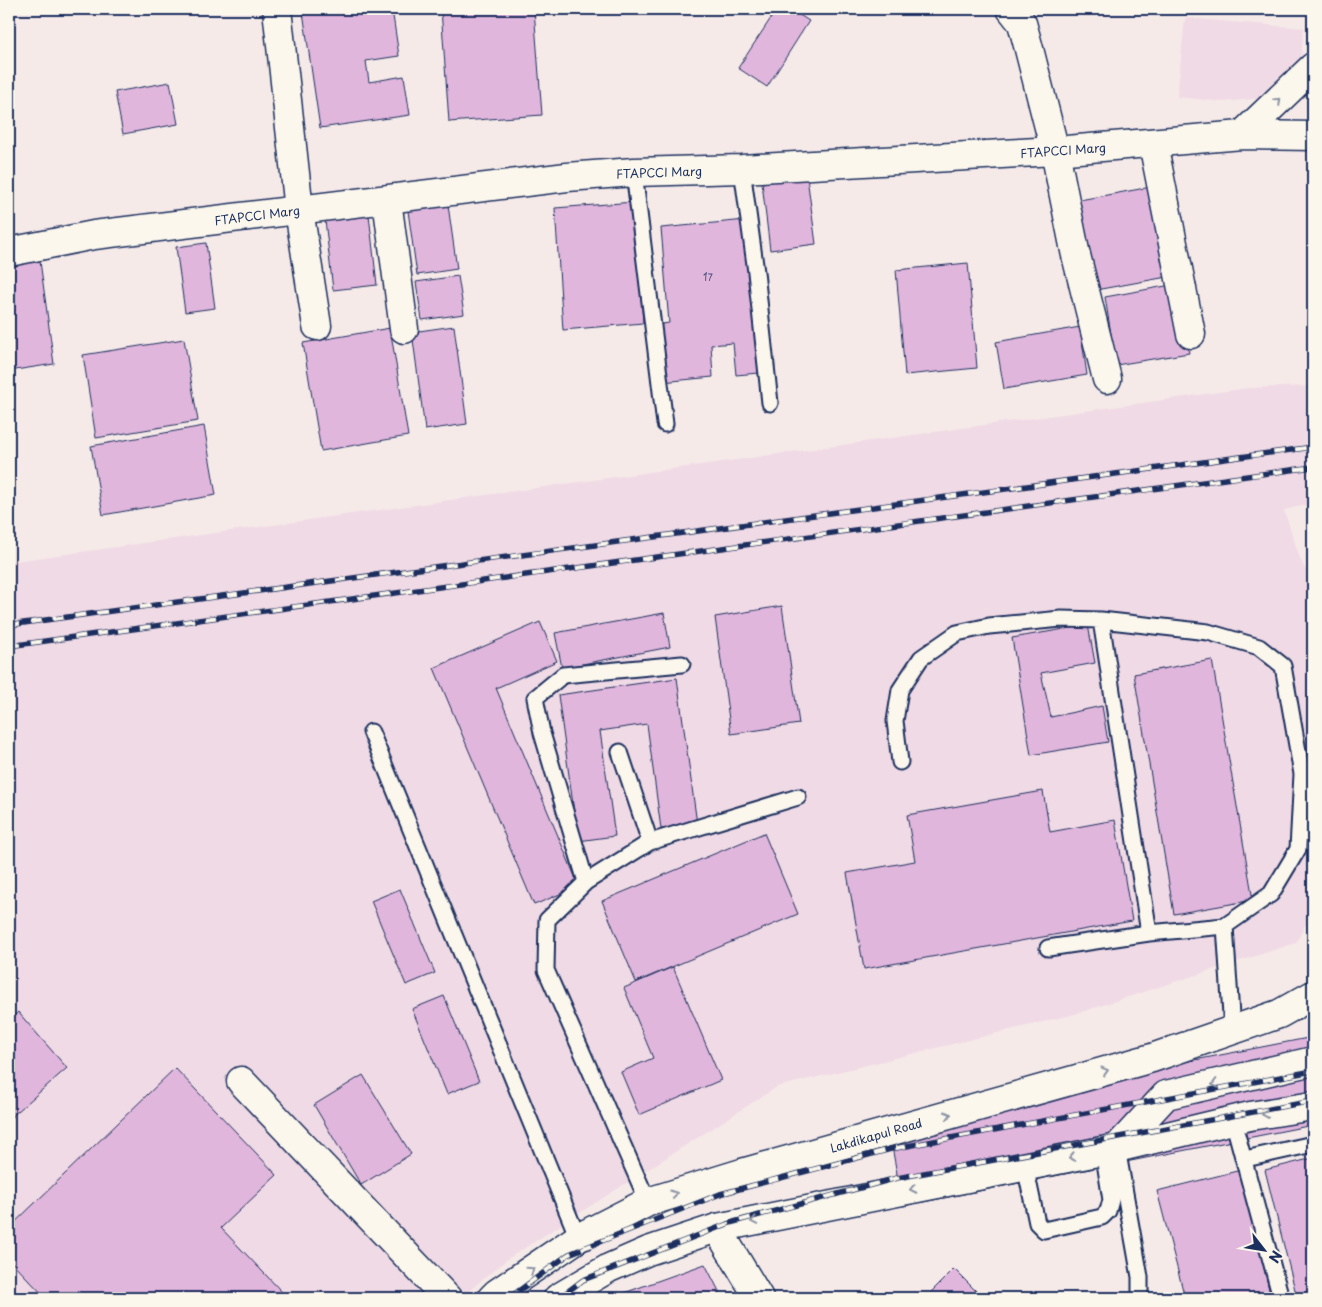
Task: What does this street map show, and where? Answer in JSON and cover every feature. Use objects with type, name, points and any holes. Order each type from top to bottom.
[{"type":"main road","points":[[277,9],[299,210],[317,326]]},
{"type":"main road","points":[[1011,9],[1022,23],[1055,151],[1075,250],[1107,379]]},
{"type":"main road","points":[[1242,135],[1313,67]]},
{"type":"main road","name":"FTAPCCI Marg","points":[[9,252],[94,235],[566,177],[1055,151],[1242,135],[1313,136]]},
{"type":"main road","points":[[1153,143],[1191,334]]},
{"type":"main road","points":[[387,200],[404,329]]},
{"type":"main road","name":"Lakdikapul Road","points":[[1278,1014],[1313,975]]},
{"type":"main road","name":"Lakdikapul Road","points":[[492,1298],[578,1238],[648,1202],[751,1170],[1152,1058],[1278,1014],[1313,995]]},
{"type":"main road","points":[[1152,1058],[1178,1133]]},
{"type":"main road","points":[[1110,1149],[1166,1095],[1313,1061]]},
{"type":"main road","points":[[241,1081],[447,1298]]},
{"type":"main road","points":[[558,1298],[609,1268],[648,1251],[717,1228],[1110,1149],[1234,1120],[1313,1106]]},
{"type":"main road","points":[[717,1228],[759,1298]]},
{"type":"lane","points":[[742,169],[756,272],[770,403]]},
{"type":"lane","points":[[634,172],[665,424]]},
{"type":"lane","points":[[900,762],[895,721],[900,690],[921,658],[957,633],[989,626],[1061,619],[1101,620],[1208,632],[1258,647],[1283,666],[1302,774],[1298,849],[1271,894],[1225,926],[1149,933],[1048,948]]},
{"type":"lane","points":[[1101,620],[1149,933]]},
{"type":"lane","points":[[586,882],[542,733],[534,698],[563,675],[682,664]]},
{"type":"lane","points":[[371,732],[578,1238]]},
{"type":"lane","points":[[620,752],[650,842]]},
{"type":"lane","points":[[648,1202],[546,970],[547,920],[586,882],[650,842],[798,797]]},
{"type":"lane","points":[[1225,926],[1232,1030]]},
{"type":"lane","points":[[1234,1120],[1281,1298]]},
{"type":"lane","points":[[1245,1159],[1313,1144]]},
{"type":"lane","points":[[1025,1166],[1037,1223],[1044,1230],[1102,1217],[1106,1213],[1111,1200],[1110,1149]]},
{"type":"lane","points":[[1110,1149],[1140,1277],[1140,1293],[1138,1298]]},
{"type":"shaded area","points":[[1185,18],[1304,28],[1299,79],[1264,98],[1223,102],[1177,97]]},
{"type":"shaded area","points":[[1313,386],[1313,503],[1284,510],[1301,561],[1313,584],[1313,910],[1296,943],[1075,1014],[777,1087],[509,1258],[460,1298],[9,1298],[9,562],[1248,388]]},
{"type":"building","points":[[323,9],[392,9],[399,56],[366,61],[369,82],[404,76],[410,115],[320,128],[303,12]]},
{"type":"building","points":[[441,9],[534,9],[542,115],[449,122]]},
{"type":"building","points":[[777,9],[790,9],[809,21],[767,87],[738,68]]},
{"type":"building","points":[[170,82],[178,124],[123,134],[115,92]]},
{"type":"building","points":[[807,177],[816,244],[770,250],[762,183]]},
{"type":"building","points":[[1151,187],[1167,277],[1090,291],[1074,201]]},
{"type":"building","points":[[634,202],[643,323],[563,330],[555,208]]},
{"type":"building","points":[[448,205],[457,269],[417,275],[408,211]]},
{"type":"building","points":[[369,215],[377,285],[333,290],[325,220]]},
{"type":"building","points":[[746,220],[759,373],[736,375],[733,343],[711,345],[713,377],[662,382],[656,325],[669,323],[661,228]]},
{"type":"building","points":[[206,243],[215,308],[185,312],[176,247]]},
{"type":"building","points":[[40,261],[54,364],[9,371],[9,265]]},
{"type":"building","points":[[968,263],[977,368],[905,375],[896,270]]},
{"type":"building","points":[[458,276],[464,314],[422,320],[416,282]]},
{"type":"building","points":[[1177,284],[1189,353],[1116,365],[1105,297]]},
{"type":"building","points":[[454,326],[467,424],[425,430],[412,332]]},
{"type":"building","points":[[1080,327],[1087,375],[1004,389],[996,342]]},
{"type":"building","points":[[390,328],[408,436],[321,451],[303,343]]},
{"type":"building","points":[[184,339],[198,421],[96,438],[83,355]]},
{"type":"building","points":[[204,426],[216,495],[103,515],[91,446]]},
{"type":"building","points":[[782,606],[799,724],[731,734],[715,617]]},
{"type":"building","points":[[664,613],[670,647],[562,668],[555,633]]},
{"type":"building","points":[[540,622],[557,661],[496,688],[579,886],[534,905],[434,668]]},
{"type":"building","points":[[1088,625],[1095,663],[1041,673],[1051,717],[1102,706],[1108,742],[1031,755],[1012,638]]},
{"type":"building","points":[[1212,660],[1253,900],[1174,914],[1134,674]]},
{"type":"building","points":[[677,678],[697,824],[661,829],[647,724],[600,731],[615,836],[578,841],[558,695]]},
{"type":"building","points":[[1043,791],[1050,832],[1115,820],[1132,921],[864,969],[847,873],[915,861],[907,815]]},
{"type":"building","points":[[764,833],[798,914],[636,982],[602,901]]},
{"type":"building","points":[[400,889],[435,973],[406,985],[371,901]]},
{"type":"building","points":[[673,967],[721,1080],[639,1115],[621,1072],[653,1058],[624,988]]},
{"type":"building","points":[[444,996],[479,1081],[447,1094],[412,1009]]},
{"type":"building","points":[[18,1012],[67,1068],[9,1119],[9,1020]]},
{"type":"building","points":[[1313,1037],[1313,1125],[903,1206],[887,1120]]},
{"type":"building","points":[[175,1068],[277,1175],[221,1228],[282,1292],[276,1298],[46,1298],[9,1259],[9,1228]]},
{"type":"building","points":[[363,1075],[411,1154],[361,1185],[314,1105]]},
{"type":"building","points":[[1313,1158],[1313,1298],[1297,1298],[1265,1170]]},
{"type":"building","points":[[1241,1170],[1271,1298],[1185,1298],[1157,1191]]},
{"type":"building","points":[[705,1264],[721,1295],[717,1298],[610,1298]]},
{"type":"building","points":[[954,1269],[983,1298],[925,1298]]},
{"type":"railway","points":[[9,625],[1313,447]]},
{"type":"railway","points":[[9,646],[1313,467]]},
{"type":"railway","points":[[509,1298],[569,1254],[720,1194],[891,1149],[1313,1071]]},
{"type":"railway","points":[[559,1298],[583,1280],[730,1223],[897,1178],[1313,1101]]}]
